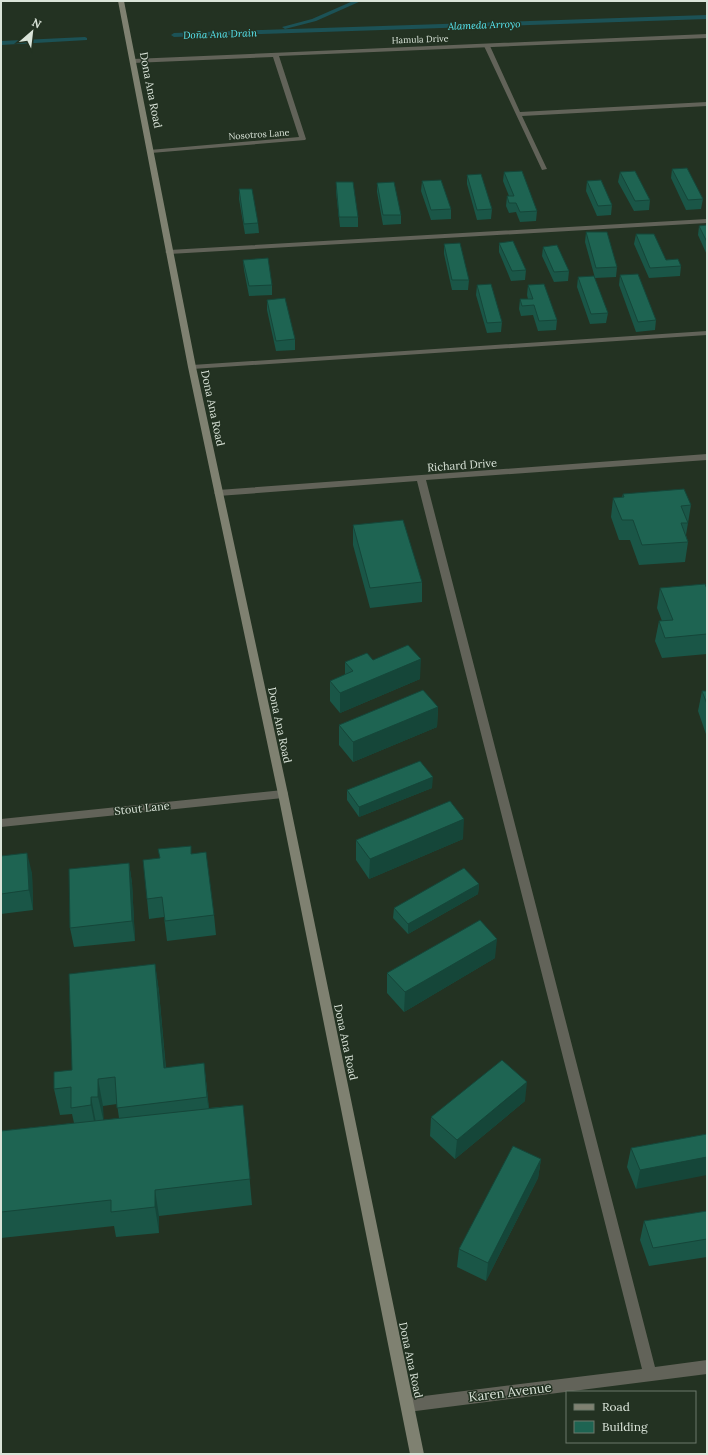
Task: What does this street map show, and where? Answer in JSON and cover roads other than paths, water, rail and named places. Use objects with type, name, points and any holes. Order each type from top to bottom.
[{"type":"street","name":"Dona Ana Road","points":[[120,1],[151,151],[192,367],[283,794],[418,1454]]},
{"type":"street","name":"Hamula Drive","points":[[133,61],[707,36]]},
{"type":"street","points":[[487,46],[544,169]]},
{"type":"street","name":"Nosotros Lane","points":[[151,151],[303,139],[275,54]]},
{"type":"street","points":[[518,114],[707,104]]},
{"type":"street","points":[[169,252],[707,221]]},
{"type":"street","points":[[192,367],[707,332]]},
{"type":"street","name":"Richard Drive","points":[[218,493],[707,457]]},
{"type":"street","points":[[421,479],[650,1374]]},
{"type":"street","name":"Stout Lane","points":[[1,823],[283,794]]},
{"type":"street","name":"Karen Avenue","points":[[408,1405],[707,1367]]},
{"type":"waterway","name":"Doña Ana Drain","points":[[285,27],[314,20],[358,1]]},
{"type":"waterway","name":"Alameda Arroyo","points":[[262,32],[707,17]]},
{"type":"waterway","name":"Alameda Arroyo","points":[[262,32],[268,31]]},
{"type":"waterway","name":"Doña Ana Drain","points":[[174,35],[262,32]]},
{"type":"waterway","name":"Doña Ana Drain","points":[[1,43],[85,39]]}]
